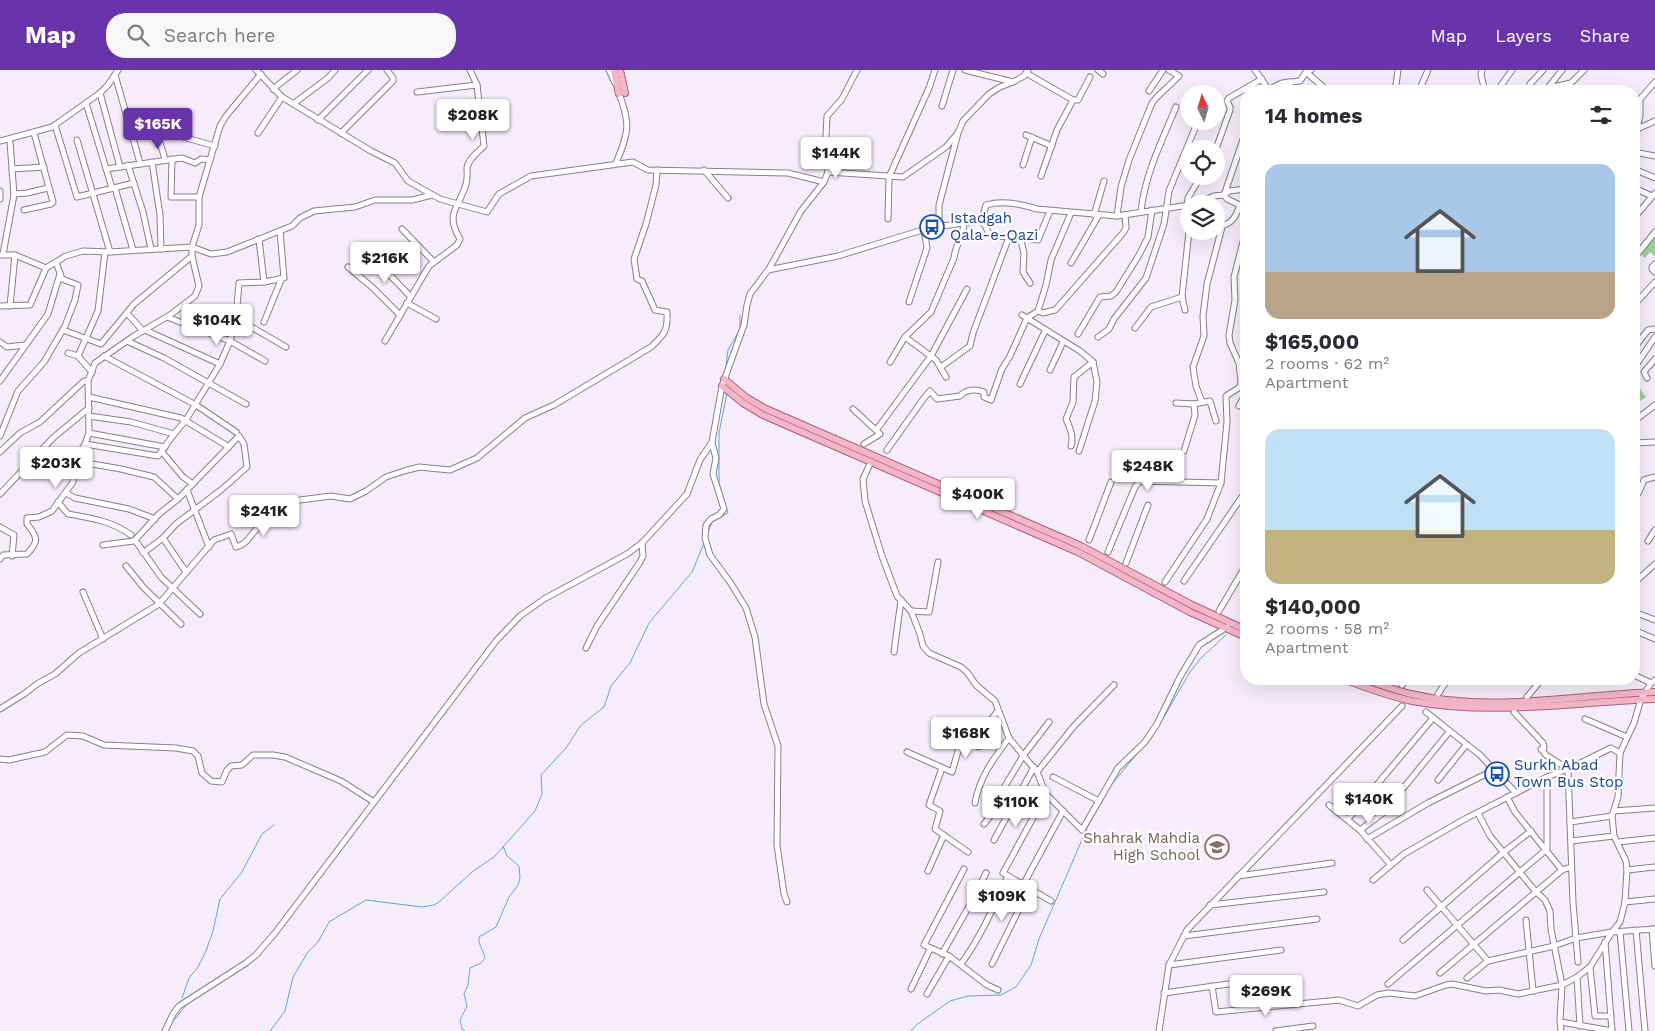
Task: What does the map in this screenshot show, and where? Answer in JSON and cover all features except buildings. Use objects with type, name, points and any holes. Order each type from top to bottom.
[{"type":"main road","points":[[614,70],[622,93]]},
{"type":"main road","points":[[620,70],[622,93]]},
{"type":"main road","points":[[725,377],[743,403],[763,415],[1078,552],[1190,612],[1240,634]]},
{"type":"main road","points":[[725,377],[747,398],[766,409],[1080,546],[1192,605],[1240,627]]},
{"type":"main road","points":[[1361,685],[1410,701],[1464,708],[1503,709],[1655,699]]},
{"type":"main road","points":[[1382,685],[1411,694],[1465,701],[1503,702],[1655,692]]},
{"type":"street","points":[[273,89],[297,70]]},
{"type":"street","points":[[293,104],[328,78],[335,70]]},
{"type":"street","points":[[318,120],[368,70]]},
{"type":"street","points":[[341,133],[393,81],[387,70]]},
{"type":"street","points":[[609,70],[622,93],[628,130],[616,163]]},
{"type":"street","points":[[164,1031],[179,1006],[256,955],[276,933],[496,640],[520,616],[544,598],[628,554],[642,543],[687,494],[700,460],[712,442],[725,377],[744,324],[750,294],[768,270],[801,211],[824,182],[828,172],[827,116],[842,99],[857,70]]},
{"type":"street","points":[[888,220],[888,177],[929,88],[935,70]]},
{"type":"street","points":[[942,106],[953,70]]},
{"type":"street","points":[[965,70],[982,72],[1013,82]]},
{"type":"street","points":[[1150,91],[1163,70]]},
{"type":"street","points":[[1117,216],[1121,187],[1129,160],[1152,104],[1156,97],[1179,76],[1170,70]]},
{"type":"street","points":[[1255,70],[1265,85]]},
{"type":"street","points":[[1395,85],[1398,70]]},
{"type":"street","points":[[1422,85],[1428,70]]},
{"type":"street","points":[[1482,70],[1484,85]]},
{"type":"street","points":[[1501,85],[1512,70]]},
{"type":"street","points":[[1530,85],[1543,70]]},
{"type":"street","points":[[1550,85],[1562,70]]},
{"type":"street","points":[[1561,85],[1571,83],[1584,70]]},
{"type":"street","points":[[385,341],[428,266],[457,245],[460,239],[454,229],[453,215],[466,184],[467,166],[475,154],[484,146],[477,85],[472,71]]},
{"type":"street","points":[[932,226],[938,218],[939,205],[958,133],[963,121],[989,94],[1013,82],[1027,71],[1073,100],[1078,100],[1090,77]]},
{"type":"street","points":[[1281,85],[1288,82],[1300,81],[1309,71],[1323,85]]},
{"type":"street","points":[[0,559],[3,555],[27,554],[34,547],[36,539],[34,532],[27,524],[27,518],[39,517],[52,511],[73,482],[75,462],[89,433],[88,381],[95,363],[167,317],[195,296],[199,286],[192,256],[192,247],[199,225],[199,197],[220,126],[258,72],[282,97],[371,152],[396,163],[408,181],[432,195],[456,204],[487,212],[500,194],[531,176],[616,163],[633,162],[648,170],[788,173],[824,182]]},
{"type":"street","points":[[0,141],[34,133],[55,125],[100,93],[116,73]]},
{"type":"street","points":[[116,73],[140,163]]},
{"type":"street","points":[[1252,85],[1262,79]]},
{"type":"street","points":[[1640,115],[1640,100],[1655,82]]},
{"type":"street","points":[[417,92],[477,85]]},
{"type":"street","points":[[1219,140],[1230,110],[1227,101],[1240,92]]},
{"type":"street","points":[[100,93],[120,167]]},
{"type":"street","points":[[258,134],[282,97]]},
{"type":"street","points":[[1041,176],[1057,130],[1073,100]]},
{"type":"street","points":[[86,104],[133,250]]},
{"type":"street","points":[[1141,211],[1144,189],[1151,167],[1176,107]]},
{"type":"street","points":[[176,113],[183,137],[215,146]]},
{"type":"street","points":[[152,117],[165,159]]},
{"type":"street","points":[[1640,128],[1655,121]]},
{"type":"street","points":[[55,125],[77,196],[94,194],[134,183]]},
{"type":"street","points":[[1098,337],[1108,329],[1146,278],[1164,224],[1170,191],[1194,130]]},
{"type":"street","points":[[24,210],[53,202],[34,133]]},
{"type":"street","points":[[828,172],[903,177],[946,147],[958,133]]},
{"type":"street","points":[[1026,135],[1052,146]]},
{"type":"street","points":[[1023,165],[1032,137]]},
{"type":"street","points":[[77,140],[94,194],[108,252],[98,311],[78,356]]},
{"type":"street","points":[[10,142],[14,194],[1,254],[16,255],[46,268]]},
{"type":"street","points":[[1224,195],[1240,148]]},
{"type":"street","points":[[1640,153],[1655,156]]},
{"type":"street","points":[[106,169],[165,159],[182,158],[195,162],[201,159],[210,160]]},
{"type":"street","points":[[172,159],[171,197],[199,197]]},
{"type":"street","points":[[152,162],[160,215],[161,249]]},
{"type":"street","points":[[128,165],[143,212],[151,249]]},
{"type":"street","points":[[12,169],[44,167]]},
{"type":"street","points":[[0,709],[55,674],[79,653],[159,604],[214,540],[231,534],[236,547],[241,546],[249,541],[262,524],[273,520],[277,510],[292,501],[331,496],[350,499],[366,491],[386,477],[404,471],[419,467],[450,470],[477,458],[525,418],[554,405],[651,347],[665,334],[668,321],[667,312],[655,310],[642,282],[637,279],[634,259],[646,224],[656,185],[657,170]]},
{"type":"street","points":[[704,170],[728,198]]},
{"type":"street","points":[[1640,172],[1655,178]]},
{"type":"street","points":[[1071,264],[1096,215],[1104,181]]},
{"type":"street","points":[[14,194],[48,188]]},
{"type":"street","points":[[1224,195],[1229,191],[1240,190]]},
{"type":"street","points":[[1640,190],[1654,195]]},
{"type":"street","points":[[0,191],[0,197]]},
{"type":"street","points":[[0,306],[30,305],[46,268],[66,256],[83,251],[108,252],[192,247],[211,254],[227,252],[292,226],[300,218],[314,211],[355,207],[375,200],[412,200],[432,195]]},
{"type":"street","points":[[1640,207],[1654,195]]},
{"type":"street","points":[[1202,402],[1193,376],[1193,368],[1204,336],[1203,316],[1207,284],[1221,226],[1232,221],[1240,206],[1225,196]]},
{"type":"street","points":[[768,270],[838,256],[932,226],[980,220],[986,205],[992,203],[1006,202],[1050,211],[1117,216],[1141,211],[1180,208]]},
{"type":"street","points":[[1078,334],[1100,297],[1111,296],[1116,292],[1139,255],[1148,237],[1152,210]]},
{"type":"street","points":[[980,220],[985,225],[988,234],[992,236],[1038,240],[1050,211]]},
{"type":"street","points":[[887,450],[930,391],[937,399],[960,396],[962,393],[972,389],[979,390],[984,392],[984,397],[991,400],[1002,369],[1027,318],[1038,311],[1046,285],[1050,260],[1071,213]]},
{"type":"street","points":[[1038,311],[1043,313],[1055,310],[1069,297],[1123,233],[1126,228],[1125,215]]},
{"type":"street","points":[[890,362],[905,337],[931,312],[935,305],[954,258],[954,252],[963,234],[964,223]]},
{"type":"street","points":[[402,229],[433,261]]},
{"type":"street","points":[[909,302],[927,248],[924,229]]},
{"type":"street","points":[[264,322],[281,280],[284,278],[280,231]]},
{"type":"street","points":[[1640,251],[1655,232]]},
{"type":"street","points":[[941,368],[971,344],[973,333],[1009,237]]},
{"type":"street","points":[[1020,237],[1024,253],[1023,272],[1030,283]]},
{"type":"street","points":[[259,239],[264,282]]},
{"type":"street","points":[[1185,310],[1182,297],[1188,240]]},
{"type":"street","points":[[1240,254],[1234,277],[1235,300],[1230,335],[1230,343],[1239,364],[1240,373]]},
{"type":"street","points":[[10,306],[16,255]]},
{"type":"street","points":[[63,330],[101,344],[134,304],[192,256]]},
{"type":"street","points":[[372,259],[410,296]]},
{"type":"street","points":[[12,441],[1,435],[18,391],[44,362],[63,330],[75,300],[78,285],[62,279],[56,262]]},
{"type":"street","points":[[1655,264],[1652,269],[1655,272]]},
{"type":"street","points":[[348,267],[400,314]]},
{"type":"street","points":[[0,381],[48,314],[60,274]]},
{"type":"street","points":[[85,444],[158,456],[186,420],[220,364],[230,341],[236,318],[239,283],[281,280]]},
{"type":"street","points":[[1640,298],[1655,282]]},
{"type":"street","points":[[877,429],[930,356],[967,289]]},
{"type":"street","points":[[1135,328],[1151,307],[1182,297]]},
{"type":"street","points":[[407,303],[436,319]]},
{"type":"street","points":[[128,312],[144,330],[220,364]]},
{"type":"street","points":[[1022,315],[1093,362],[1097,382],[1096,401],[1080,451]]},
{"type":"street","points":[[167,317],[230,341],[265,361]]},
{"type":"street","points":[[236,318],[286,347]]},
{"type":"street","points":[[1640,340],[1648,330],[1655,328]]},
{"type":"street","points":[[1020,384],[1045,331]]},
{"type":"street","points":[[905,337],[930,356],[946,377]]},
{"type":"street","points":[[1640,359],[1655,337]]},
{"type":"street","points":[[127,341],[164,358],[246,404]]},
{"type":"street","points":[[1050,370],[1064,342]]},
{"type":"street","points":[[0,343],[7,347],[25,346]]},
{"type":"street","points":[[68,353],[78,356],[92,372]]},
{"type":"street","points":[[104,356],[196,405],[236,432]]},
{"type":"street","points":[[1647,378],[1644,372],[1655,359]]},
{"type":"street","points":[[1071,446],[1073,441],[1071,430],[1066,419],[1073,402],[1074,377],[1093,362]]},
{"type":"street","points":[[0,452],[29,427],[40,422],[84,381],[88,381]]},
{"type":"street","points":[[1166,582],[1207,519],[1221,483],[1227,422],[1226,396],[1240,387]]},
{"type":"street","points":[[89,397],[170,414],[186,420],[229,447]]},
{"type":"street","points":[[1176,403],[1194,404],[1208,400],[1211,402],[1216,421]]},
{"type":"street","points":[[1184,452],[1195,415],[1194,404]]},
{"type":"street","points":[[1640,416],[1655,405]]},
{"type":"street","points":[[0,494],[54,437],[89,408]]},
{"type":"street","points":[[853,409],[877,429],[880,434],[864,444]]},
{"type":"street","points":[[89,416],[131,422],[174,434]]},
{"type":"street","points":[[89,433],[163,450],[183,476],[193,484]]},
{"type":"street","points":[[103,545],[135,540],[240,436],[244,444],[247,467],[222,490],[176,524],[163,538],[143,553]]},
{"type":"street","points":[[712,442],[716,458],[714,474],[724,509],[706,525],[705,538],[710,555],[746,608],[755,637],[764,704],[778,746],[777,844],[784,894],[787,902]]},
{"type":"street","points":[[1640,443],[1655,442]]},
{"type":"street","points":[[75,462],[121,469],[154,477],[178,499]]},
{"type":"street","points":[[870,464],[863,479],[865,501],[897,596],[911,611],[923,646],[929,653],[961,667],[994,702],[1009,738],[1036,769],[1046,794],[1082,830],[1118,768],[1145,742],[1157,724],[1180,677],[1199,645],[1227,627]]},
{"type":"street","points":[[1640,490],[1644,480],[1655,477]]},
{"type":"street","points":[[1108,552],[1140,481],[1221,483]]},
{"type":"street","points":[[1089,540],[1111,482]]},
{"type":"street","points":[[187,490],[209,547]]},
{"type":"street","points":[[66,492],[75,498],[129,509],[155,519]]},
{"type":"street","points":[[1184,581],[1240,499]]},
{"type":"street","points":[[58,502],[68,514],[108,522],[131,535]]},
{"type":"street","points":[[1126,564],[1148,505]]},
{"type":"street","points":[[0,527],[14,535],[12,556]]},
{"type":"street","points":[[1648,541],[1655,530]]},
{"type":"street","points":[[163,538],[186,572]]},
{"type":"street","points":[[135,540],[172,589],[200,614]]},
{"type":"street","points":[[586,648],[597,626],[640,562],[643,556],[642,543]]},
{"type":"street","points":[[911,611],[929,612],[938,562]]},
{"type":"street","points":[[1640,578],[1655,564]]},
{"type":"street","points":[[126,566],[159,604],[181,624]]},
{"type":"street","points":[[1219,611],[1240,575]]},
{"type":"street","points":[[83,592],[103,639]]},
{"type":"street","points":[[894,652],[901,600]]},
{"type":"street","points":[[1640,614],[1655,620]]},
{"type":"street","points":[[1640,632],[1655,638]]},
{"type":"street","points":[[1212,986],[1216,1012],[1339,1000],[1358,1006],[1377,995],[1389,993],[1415,996],[1452,984],[1518,994],[1562,984],[1590,967],[1620,922],[1625,902],[1626,861],[1614,836],[1613,814],[1618,797],[1620,753],[1636,718],[1644,692],[1653,681],[1640,677]]},
{"type":"street","points":[[994,840],[1036,769],[1114,685]]},
{"type":"street","points":[[1438,694],[1444,685]]},
{"type":"street","points":[[1527,697],[1537,685]]},
{"type":"street","points":[[1159,1031],[1169,965],[1187,930],[1402,706]]},
{"type":"street","points":[[907,752],[952,772],[961,741],[978,747],[984,729],[998,711]]},
{"type":"street","points":[[1426,712],[1494,770],[1516,793]]},
{"type":"street","points":[[1514,712],[1543,743],[1544,748],[1541,749],[1546,755],[1568,769]]},
{"type":"street","points":[[1348,820],[1433,718]]},
{"type":"street","points":[[1585,719],[1627,737]]},
{"type":"street","points":[[984,824],[996,809],[1005,786],[1023,756],[1049,722]]},
{"type":"street","points":[[1360,830],[1382,813],[1449,732]]},
{"type":"street","points":[[0,759],[9,760],[44,752],[67,735],[83,736],[104,745],[176,748],[193,751],[198,756],[202,773],[210,781],[222,782],[227,770],[231,766],[242,765],[253,755],[274,755],[285,757],[341,781],[374,802]]},
{"type":"street","points":[[974,803],[980,784],[992,762],[1009,738]]},
{"type":"street","points":[[1438,780],[1466,745]]},
{"type":"street","points":[[1373,880],[1404,854],[1507,797],[1611,748],[1620,753]]},
{"type":"street","points":[[942,768],[929,806],[940,811],[935,829],[968,852]]},
{"type":"street","points":[[1568,769],[1571,867],[1578,962]]},
{"type":"street","points":[[1367,839],[1428,804],[1494,770]]},
{"type":"street","points":[[1053,777],[1099,801]]},
{"type":"street","points":[[1388,984],[1548,849],[1547,777]]},
{"type":"street","points":[[1046,794],[1003,873],[1051,901]]},
{"type":"street","points":[[1507,797],[1515,812],[1562,870]]},
{"type":"street","points":[[1330,805],[1360,830],[1390,864]]},
{"type":"street","points":[[1570,822],[1655,808]]},
{"type":"street","points":[[1023,885],[1063,811]]},
{"type":"street","points":[[1478,812],[1490,836],[1536,892],[1545,900],[1550,911],[1550,929],[1562,984],[1560,1022],[1562,1031]]},
{"type":"street","points":[[1403,940],[1504,852],[1531,831]]},
{"type":"street","points":[[928,871],[944,835]]},
{"type":"street","points":[[1571,841],[1614,836]]},
{"type":"street","points":[[1618,842],[1655,838]]},
{"type":"street","points":[[1238,876],[1332,864]]},
{"type":"street","points":[[1440,973],[1562,870],[1571,867]]},
{"type":"street","points":[[1627,870],[1655,867]]},
{"type":"street","points":[[964,869],[924,945],[949,956],[987,985],[998,990]]},
{"type":"street","points":[[942,954],[986,873]]},
{"type":"street","points":[[961,964],[988,921],[1008,876]]},
{"type":"street","points":[[992,964],[1029,889]]},
{"type":"street","points":[[1427,890],[1488,961]]},
{"type":"street","points":[[1210,905],[1324,892]]},
{"type":"street","points":[[1625,902],[1655,899]]},
{"type":"street","points":[[1184,936],[1317,919]]},
{"type":"street","points":[[1526,920],[1533,991]]},
{"type":"street","points":[[1467,978],[1488,961],[1554,946],[1576,938],[1636,930],[1653,929],[1655,966]]},
{"type":"street","points":[[1636,930],[1645,1031]]},
{"type":"street","points":[[1620,932],[1629,1031]]},
{"type":"street","points":[[1560,1022],[1589,1029],[1612,1031],[1605,942]]},
{"type":"street","points":[[911,989],[930,949]]},
{"type":"street","points":[[1169,965],[1281,950]]},
{"type":"street","points":[[927,994],[949,956]]},
{"type":"street","points":[[1590,967],[1595,1016],[1611,1016]]},
{"type":"street","points":[[1576,977],[1580,1026]]},
{"type":"street","points":[[1164,993],[1256,980]]},
{"type":"street","points":[[1276,1031],[1313,1026]]},
{"type":"green space","points":[[1655,234],[1655,257],[1650,252],[1645,258],[1640,254]]},
{"type":"green space","points":[[1640,389],[1646,397],[1640,401]]},
{"type":"waterway","points":[[740,315],[740,327]]},
{"type":"waterway","points":[[726,366],[728,350],[739,331]]},
{"type":"waterway","points":[[719,518],[728,513],[719,484],[719,433],[727,393]]},
{"type":"waterway","points":[[708,532],[712,522]]},
{"type":"waterway","points":[[270,1031],[285,1011],[293,977],[308,952],[318,942],[329,922],[366,900],[422,907],[434,905],[472,872],[495,856],[535,811],[542,794],[541,775],[566,748],[581,725],[604,707],[611,686],[630,663],[649,623],[692,572],[704,543]]},
{"type":"waterway","points":[[1161,722],[1190,672],[1201,658],[1226,635]]},
{"type":"waterway","points":[[1150,739],[1155,732]]},
{"type":"waterway","points":[[911,1031],[916,1025],[950,1001],[968,996],[1001,995],[1016,987],[1031,965],[1039,939],[1088,826],[1111,785],[1141,749]]},
{"type":"waterway","points":[[182,998],[189,978],[198,967],[206,951],[213,931],[220,899],[242,872],[262,834],[274,825]]},
{"type":"waterway","points":[[465,1031],[462,1029],[460,1020],[467,1006],[464,994],[468,985],[470,968],[481,963],[485,958],[479,943],[479,937],[496,927],[509,897],[518,885],[520,878],[519,866],[507,856],[503,846]]},
{"type":"waterway","points":[[171,1024],[186,1005]]},
{"type":"place","name":"Istadgah Qala-e-Qazi","points":[[932,227]]},
{"type":"place","name":"Surkh Abad Town Bus Stop","points":[[1497,774]]},
{"type":"place","name":"Shahrak Mahdia High School","points":[[1217,847]]}]
